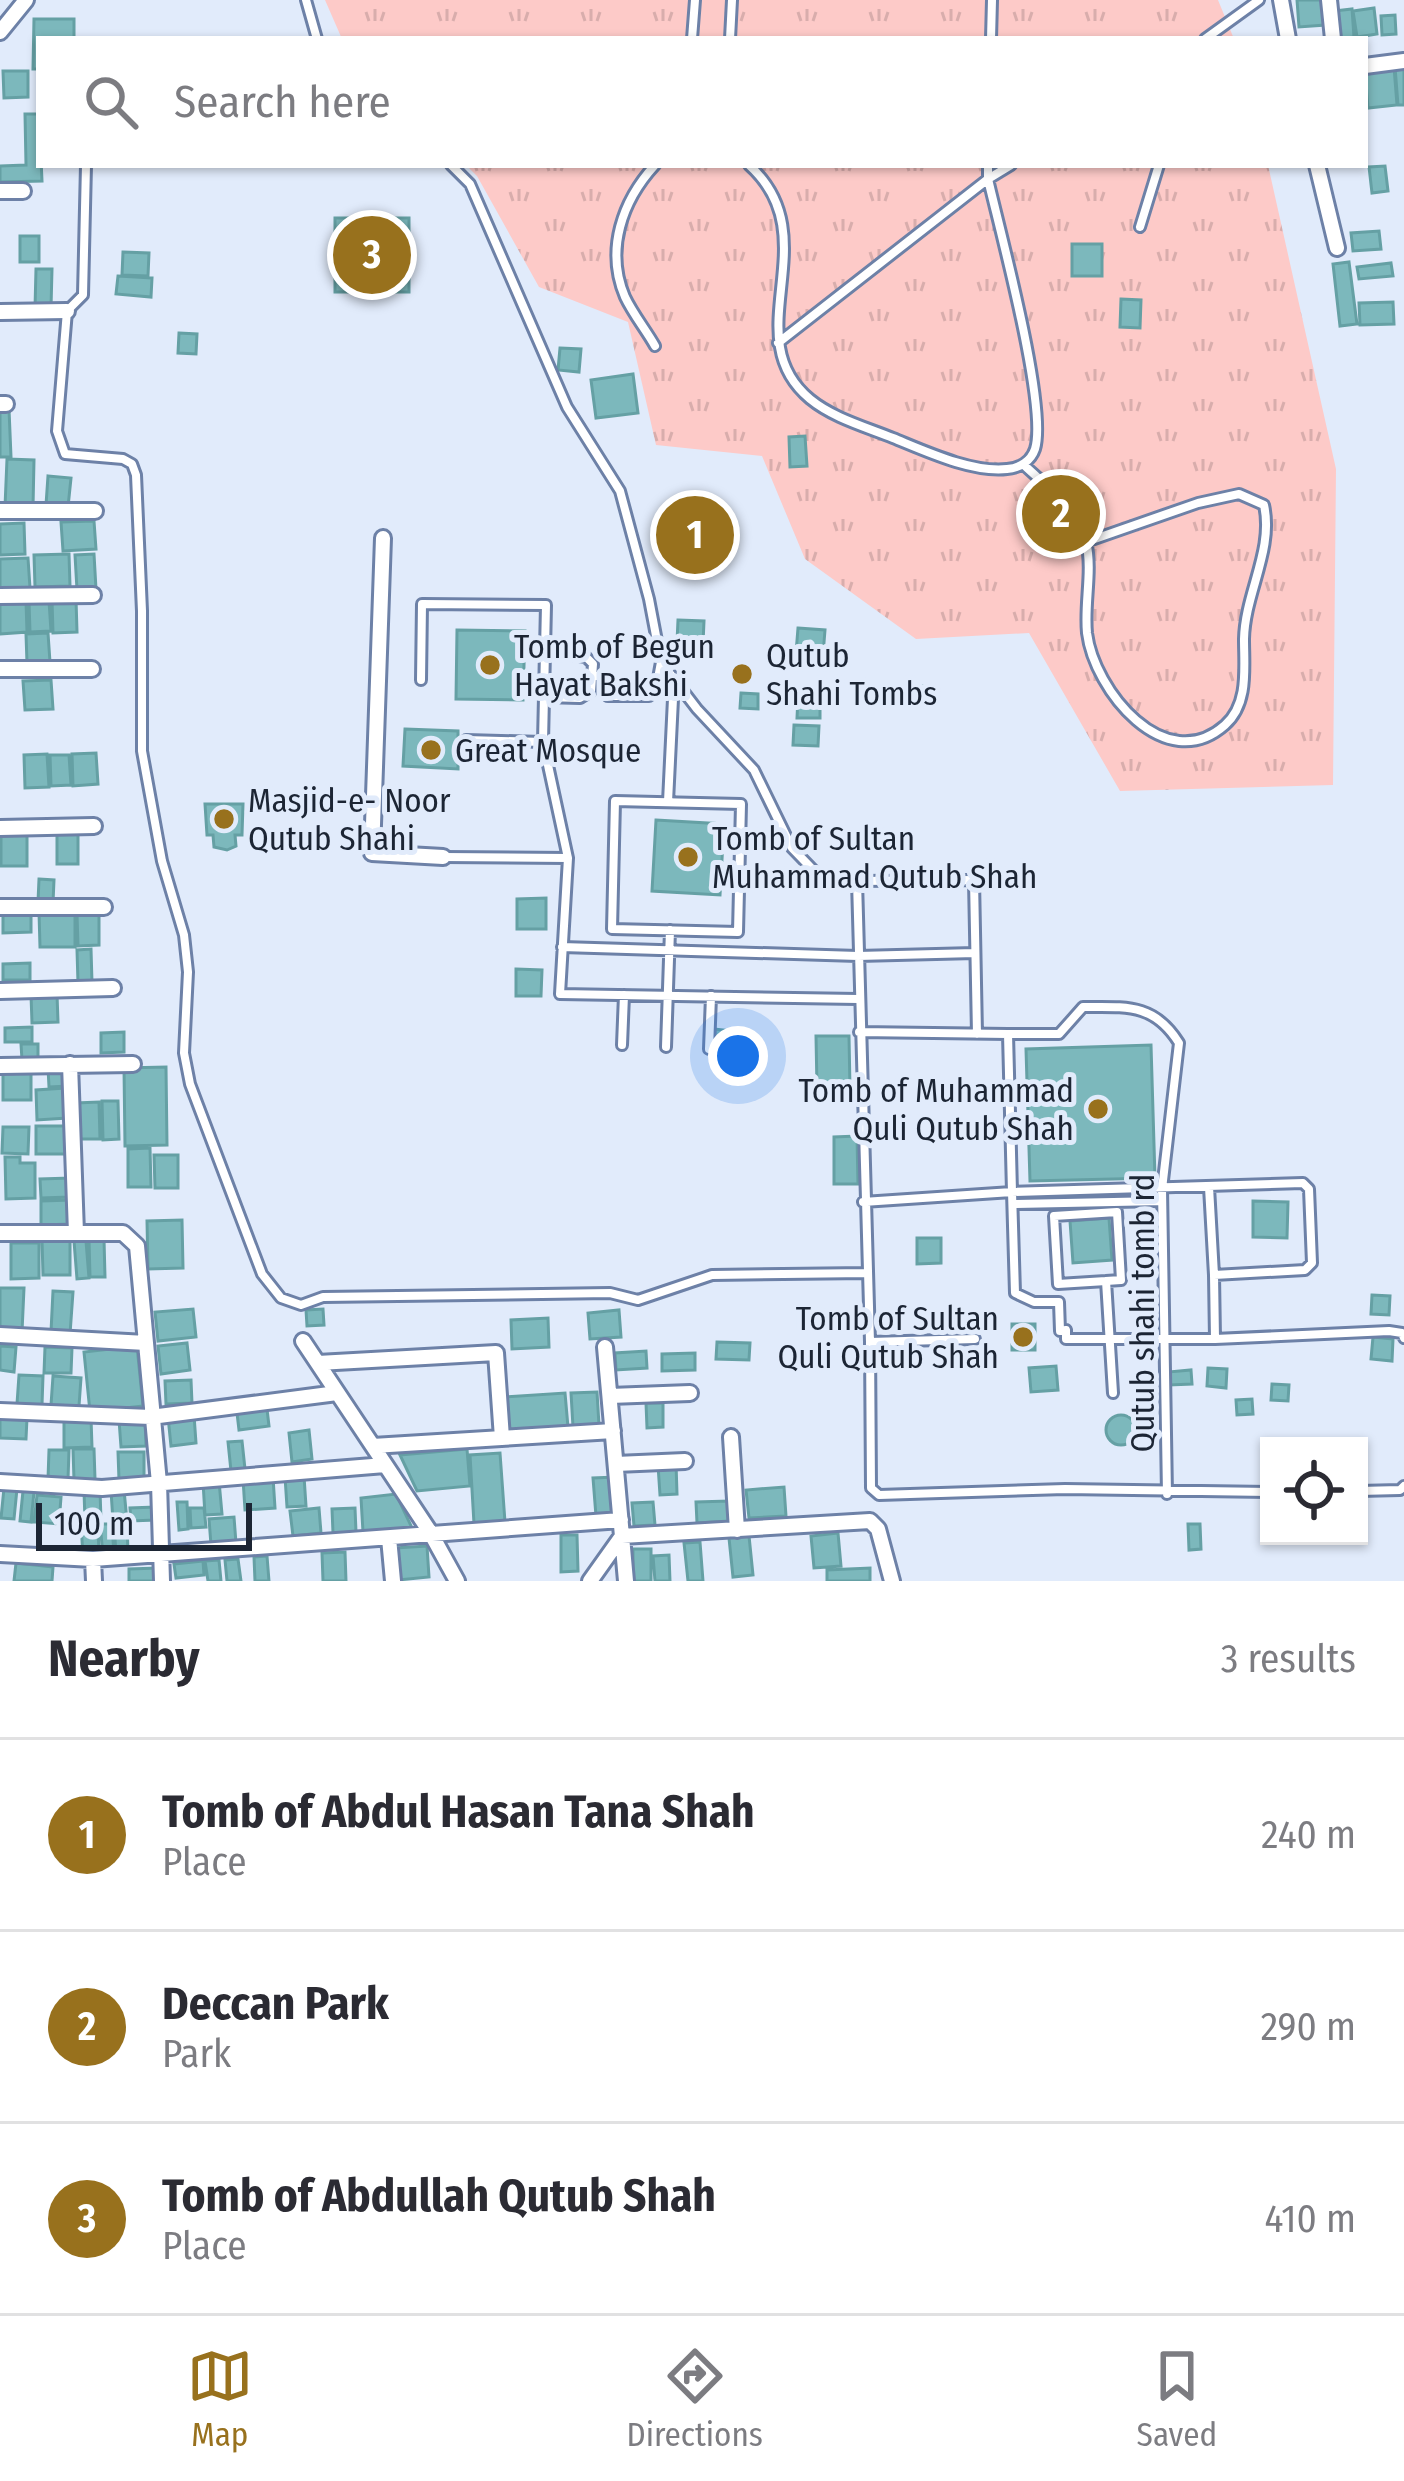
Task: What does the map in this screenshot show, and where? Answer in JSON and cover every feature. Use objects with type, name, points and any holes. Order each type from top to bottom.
[{"type":"street","points":[[0,32],[26,0]]},
{"type":"street","points":[[1281,0],[1287,36]]},
{"type":"street","points":[[1329,0],[1334,36]]},
{"type":"street","points":[[1368,66],[1404,61]]},
{"type":"street","points":[[1318,168],[1337,248]]},
{"type":"street","points":[[0,191],[23,191]]},
{"type":"street","points":[[0,312],[67,310]]},
{"type":"street","points":[[0,511],[94,511]]},
{"type":"street","points":[[383,538],[372,853],[443,857]]},
{"type":"street","points":[[0,596],[93,595]]},
{"type":"street","points":[[0,669],[92,669]]},
{"type":"street","points":[[0,828],[94,826]]},
{"type":"street","points":[[0,907],[104,907]]},
{"type":"street","points":[[0,991],[113,988]]},
{"type":"street","points":[[70,1064],[76,1233]]},
{"type":"street","points":[[0,1066],[133,1064]]},
{"type":"street","points":[[0,1233],[123,1233],[134,1240],[159,1483],[162,1581]]},
{"type":"street","points":[[0,1335],[146,1343]]},
{"type":"street","points":[[303,1341],[430,1532],[457,1581]]},
{"type":"street","points":[[605,1347],[626,1581]]},
{"type":"street","points":[[318,1363],[496,1352],[502,1438]]},
{"type":"street","points":[[0,1411],[151,1417],[337,1393]]},
{"type":"street","points":[[610,1396],[690,1393]]},
{"type":"street","points":[[373,1446],[613,1431]]},
{"type":"street","points":[[731,1437],[736,1530]]},
{"type":"street","points":[[616,1464],[685,1461]]},
{"type":"street","points":[[0,1482],[102,1487],[385,1465]]},
{"type":"street","points":[[0,1554],[93,1559],[430,1532],[736,1530],[870,1521],[878,1529],[892,1581]]},
{"type":"street","points":[[590,1581],[621,1528]]},
{"type":"street","points":[[389,1538],[393,1581]]},
{"type":"street","points":[[93,1559],[94,1581]]},
{"type":"lane","points":[[306,0],[316,36]]},
{"type":"lane","points":[[692,36],[695,0]]},
{"type":"lane","points":[[730,36],[732,0]]},
{"type":"lane","points":[[991,36],[992,0]]},
{"type":"lane","points":[[1209,36],[1258,0]]},
{"type":"lane","points":[[86,168],[83,295],[67,310],[62,337],[59,442],[65,454],[122,459],[132,464],[136,475],[142,752],[162,862],[184,935],[188,971],[184,1054],[190,1084],[262,1274],[281,1298],[301,1305],[323,1297],[610,1294],[638,1300],[712,1275],[867,1273]]},
{"type":"lane","points":[[454,168],[470,184],[567,406],[620,491],[662,662],[656,689],[649,696],[608,696],[603,676],[592,676]]},
{"type":"lane","points":[[653,168],[640,182],[616,244],[617,271],[626,300],[655,346]]},
{"type":"lane","points":[[752,168],[765,179],[783,224],[778,344],[781,363],[792,382],[814,403],[851,421],[978,466],[1006,470],[1024,465],[1034,451],[1037,428],[1027,352],[988,168]]},
{"type":"lane","points":[[778,344],[1006,168]]},
{"type":"lane","points":[[1141,227],[1158,168]]},
{"type":"lane","points":[[1024,465],[1075,513],[1086,542],[1087,635],[1099,669],[1139,727],[1160,738],[1179,740],[1207,737],[1227,724],[1241,701],[1245,613],[1265,544],[1264,506],[1239,494],[1198,503],[1086,542]]},
{"type":"lane","points":[[422,680],[422,604],[545,605],[543,742],[568,858],[560,994],[859,999]]},
{"type":"lane","points":[[544,697],[580,698],[591,691],[592,676],[592,664],[586,657],[545,651]]},
{"type":"lane","points":[[662,662],[698,710],[754,770],[792,848],[821,878],[974,880],[976,1034]]},
{"type":"lane","points":[[668,802],[674,676]]},
{"type":"lane","points":[[466,740],[543,742]]},
{"type":"lane","points":[[615,801],[668,802],[741,804],[738,932],[612,929],[615,801]]},
{"type":"lane","points":[[443,857],[568,858]]},
{"type":"lane","points":[[857,881],[869,1342],[975,1339]]},
{"type":"lane","points":[[666,1047],[670,930]]},
{"type":"lane","points":[[562,947],[858,956],[975,953]]},
{"type":"lane","points":[[622,1045],[624,994]]},
{"type":"lane","points":[[709,1049],[711,996]]},
{"type":"lane","name":"Qutub shahi tomb rd","points":[[860,1032],[1059,1034],[1083,1007],[1136,1007],[1169,1027],[1179,1043],[1162,1190],[1167,1494],[1065,1490],[879,1495],[872,1488],[869,1342]]},
{"type":"lane","points":[[1008,1034],[1015,1293],[1034,1302],[1059,1302],[1060,1331],[1066,1330],[1066,1339],[1215,1339],[1388,1331],[1402,1333],[1404,1338]]},
{"type":"lane","points":[[863,1202],[1303,1183],[1309,1189],[1312,1263],[1305,1270],[1214,1275]]},
{"type":"lane","points":[[1209,1187],[1215,1339]]},
{"type":"lane","points":[[1090,1200],[1091,1213]]},
{"type":"lane","points":[[1013,1204],[1162,1201]]},
{"type":"lane","points":[[1117,1211],[1121,1280],[1106,1281],[1058,1284],[1054,1216],[1117,1211]]},
{"type":"lane","points":[[1106,1281],[1113,1393]]},
{"type":"lane","points":[[1368,1491],[1404,1486]]},
{"type":"lane","points":[[1167,1494],[1260,1492]]},
{"type":"green space","points":[[325,0],[1218,0],[1233,36],[341,36]]},
{"type":"green space","points":[[469,168],[1269,168],[1336,469],[1333,785],[1120,791],[1029,633],[916,639],[805,559],[762,456],[656,445],[628,322],[539,287]]},
{"type":"building","points":[[1297,0],[1322,0],[1325,25],[1299,27]]},
{"type":"building","points":[[1374,8],[1377,34],[1357,36],[1353,11]]},
{"type":"building","points":[[1352,9],[1354,36],[1337,36],[1334,11]]},
{"type":"building","points":[[1395,15],[1396,34],[1382,35],[1381,16]]},
{"type":"building","points":[[34,19],[74,19],[74,36],[36,36],[33,69]]},
{"type":"building","points":[[1404,66],[1404,105],[1398,105],[1395,67]]},
{"type":"building","points":[[1394,67],[1397,105],[1368,108],[1368,69]]},
{"type":"building","points":[[3,71],[28,71],[28,97],[4,98]]},
{"type":"building","points":[[25,114],[36,114],[36,168],[41,168],[42,181],[0,182],[0,166],[26,165]]},
{"type":"building","points":[[1385,166],[1388,191],[1372,193],[1369,167]]},
{"type":"building","points":[[335,218],[409,218],[409,292],[335,292]]},
{"type":"building","points":[[1379,231],[1381,249],[1353,251],[1351,233]]},
{"type":"building","points":[[20,236],[39,236],[39,262],[20,262]]},
{"type":"building","points":[[1072,244],[1102,244],[1102,276],[1072,276]]},
{"type":"building","points":[[123,252],[149,253],[148,276],[122,275]]},
{"type":"building","points":[[1349,262],[1357,324],[1340,326],[1333,264]]},
{"type":"building","points":[[1391,263],[1393,276],[1359,279],[1357,267]]},
{"type":"building","points":[[36,269],[52,269],[51,308],[35,308]]},
{"type":"building","points":[[118,276],[152,278],[151,297],[116,294]]},
{"type":"building","points":[[1121,299],[1141,300],[1140,328],[1120,327]]},
{"type":"building","points":[[1393,302],[1394,324],[1360,325],[1359,303]]},
{"type":"building","points":[[179,333],[197,334],[196,354],[178,353]]},
{"type":"building","points":[[560,348],[581,349],[579,372],[558,370]]},
{"type":"building","points":[[633,374],[638,413],[596,418],[591,380]]},
{"type":"building","points":[[0,409],[9,409],[11,457],[0,457]]},
{"type":"building","points":[[805,436],[807,466],[790,467],[789,437]]},
{"type":"building","points":[[7,459],[34,460],[33,507],[5,507]]},
{"type":"building","points":[[48,476],[71,478],[68,507],[46,505]]},
{"type":"building","points":[[683,520],[708,521],[708,550],[683,550]]},
{"type":"building","points":[[94,521],[96,549],[63,551],[61,522]]},
{"type":"building","points":[[24,523],[25,554],[0,555],[0,524]]},
{"type":"building","points":[[69,554],[70,586],[35,587],[34,555]]},
{"type":"building","points":[[94,554],[96,589],[77,590],[75,555]]},
{"type":"building","points":[[28,558],[30,588],[0,589],[0,559]]},
{"type":"building","points":[[76,599],[77,632],[53,633],[52,600]]},
{"type":"building","points":[[26,601],[27,632],[0,634],[0,602]]},
{"type":"building","points":[[49,601],[51,631],[30,632],[29,602]]},
{"type":"building","points":[[678,620],[704,621],[703,644],[677,642]]},
{"type":"building","points":[[798,628],[825,630],[823,655],[796,653]]},
{"type":"building","name":"Tomb of Begun Hayat Bakshi","points":[[457,630],[525,631],[523,700],[456,699]]},
{"type":"building","points":[[48,633],[50,662],[27,663],[26,634]]},
{"type":"building","points":[[51,680],[53,709],[25,710],[23,681]]},
{"type":"building","points":[[911,685],[934,687],[933,704],[910,702]]},
{"type":"building","points":[[741,693],[758,694],[758,709],[740,708]]},
{"type":"building","points":[[798,697],[820,697],[820,718],[797,718]]},
{"type":"building","points":[[794,725],[819,726],[818,746],[793,745]]},
{"type":"building","name":"Great Mosque","points":[[405,729],[458,731],[458,769],[403,766]]},
{"type":"building","points":[[96,753],[98,784],[73,786],[72,754]]},
{"type":"building","points":[[47,754],[49,787],[25,788],[24,755]]},
{"type":"building","points":[[50,755],[69,755],[71,785],[51,786]]},
{"type":"building","name":"Masjid-e- Noor Qutub Shahi","points":[[205,804],[243,804],[242,835],[235,835],[236,846],[214,847],[213,835],[207,835]]},
{"type":"building","name":"Tomb of Sultan Muhammad Qutub Shah","points":[[656,820],[724,824],[720,895],[652,891]]},
{"type":"building","points":[[57,833],[78,833],[78,864],[57,864]]},
{"type":"building","points":[[27,835],[27,866],[1,866],[1,836]]},
{"type":"building","points":[[39,879],[54,880],[53,903],[38,902]]},
{"type":"building","points":[[546,898],[546,929],[517,929],[517,899]]},
{"type":"building","points":[[39,912],[75,912],[75,947],[40,947]]},
{"type":"building","points":[[99,913],[99,945],[78,946],[77,914]]},
{"type":"building","points":[[3,915],[31,915],[31,932],[3,933]]},
{"type":"building","points":[[91,949],[92,982],[78,983],[77,950]]},
{"type":"building","points":[[30,963],[30,980],[3,980],[3,964]]},
{"type":"building","points":[[516,969],[542,970],[541,996],[516,996]]},
{"type":"building","points":[[57,994],[58,1022],[32,1023],[31,995]]},
{"type":"building","points":[[32,1027],[32,1042],[5,1042],[5,1028]]},
{"type":"building","points":[[714,1029],[733,1031],[732,1044],[713,1042]]},
{"type":"building","points":[[124,1032],[124,1052],[101,1053],[101,1033]]},
{"type":"building","points":[[816,1036],[849,1036],[850,1088],[817,1088]]},
{"type":"building","points":[[21,1044],[38,1044],[38,1060],[22,1060]]},
{"type":"building","points":[[1151,1045],[1155,1178],[1030,1181],[1026,1049]]},
{"type":"building","points":[[68,1067],[69,1086],[49,1087],[48,1068]]},
{"type":"building","points":[[166,1067],[167,1145],[125,1146],[124,1068]]},
{"type":"building","points":[[3,1070],[31,1070],[31,1100],[3,1100]]},
{"type":"building","points":[[66,1088],[67,1118],[37,1120],[36,1090]]},
{"type":"building","points":[[102,1101],[118,1101],[119,1139],[103,1140]]},
{"type":"building","points":[[99,1102],[100,1139],[77,1139],[76,1103]]},
{"type":"building","points":[[36,1126],[69,1126],[69,1154],[36,1154]]},
{"type":"building","points":[[3,1127],[29,1127],[28,1154],[2,1153]]},
{"type":"building","points":[[857,1136],[858,1184],[834,1184],[834,1137]]},
{"type":"building","points":[[150,1148],[151,1187],[128,1187],[128,1149]]},
{"type":"building","points":[[154,1155],[178,1155],[178,1188],[155,1188]]},
{"type":"building","points":[[5,1157],[35,1163],[35,1198],[6,1199]]},
{"type":"building","points":[[70,1178],[70,1197],[41,1198],[40,1179]]},
{"type":"building","points":[[72,1200],[72,1224],[41,1225],[41,1201]]},
{"type":"building","points":[[1253,1201],[1288,1202],[1287,1238],[1253,1237]]},
{"type":"building","points":[[1109,1218],[1112,1260],[1073,1263],[1070,1221]]},
{"type":"building","points":[[182,1220],[183,1268],[148,1269],[147,1221]]},
{"type":"building","points":[[917,1238],[941,1238],[941,1263],[917,1264]]},
{"type":"building","points":[[104,1239],[105,1277],[90,1277],[89,1240]]},
{"type":"building","points":[[42,1240],[70,1240],[70,1275],[43,1275]]},
{"type":"building","points":[[74,1241],[86,1241],[89,1278],[77,1279]]},
{"type":"building","points":[[11,1243],[39,1243],[39,1278],[11,1279]]},
{"type":"building","points":[[0,1288],[24,1288],[22,1332],[0,1331]]},
{"type":"building","points":[[53,1291],[73,1292],[70,1334],[51,1332]]},
{"type":"building","points":[[1372,1295],[1390,1296],[1389,1315],[1371,1314]]},
{"type":"building","points":[[193,1309],[196,1337],[158,1341],[155,1312]]},
{"type":"building","points":[[323,1309],[324,1325],[307,1326],[306,1310]]},
{"type":"building","points":[[619,1310],[621,1337],[590,1339],[588,1313]]},
{"type":"building","points":[[548,1318],[549,1347],[512,1349],[511,1320]]},
{"type":"building","name":"Tomb of Sultan Quli Qutub Shah","points":[[1012,1324],[1035,1324],[1035,1350],[1012,1350]]},
{"type":"building","points":[[1373,1337],[1393,1339],[1392,1361],[1371,1359]]},
{"type":"building","points":[[717,1342],[750,1343],[749,1360],[716,1359]]},
{"type":"building","points":[[187,1343],[190,1370],[161,1374],[158,1346]]},
{"type":"building","points":[[0,1346],[16,1347],[14,1372],[0,1370]]},
{"type":"building","points":[[137,1346],[143,1406],[90,1412],[84,1352]]},
{"type":"building","points":[[45,1347],[72,1348],[71,1373],[44,1373]]},
{"type":"building","points":[[646,1351],[647,1368],[616,1370],[615,1353]]},
{"type":"building","points":[[695,1353],[695,1370],[662,1371],[662,1354]]},
{"type":"building","points":[[1056,1366],[1058,1390],[1031,1392],[1029,1368]]},
{"type":"building","points":[[1208,1368],[1227,1369],[1226,1388],[1207,1386]]},
{"type":"building","points":[[1191,1370],[1192,1384],[1169,1385],[1168,1372]]},
{"type":"building","points":[[19,1375],[43,1376],[42,1405],[17,1404]]},
{"type":"building","points":[[53,1376],[81,1378],[79,1406],[51,1405]]},
{"type":"building","points":[[191,1380],[192,1403],[166,1404],[165,1381]]},
{"type":"building","points":[[1272,1384],[1289,1385],[1288,1401],[1271,1400]]},
{"type":"building","points":[[597,1392],[599,1425],[573,1427],[571,1393]]},
{"type":"building","points":[[565,1393],[568,1427],[506,1431],[504,1397]]},
{"type":"building","points":[[1252,1399],[1253,1414],[1237,1415],[1236,1400]]},
{"type":"building","points":[[646,1403],[663,1403],[663,1427],[647,1428]]},
{"type":"building","points":[[267,1409],[269,1426],[239,1430],[237,1413]]},
{"type":"building","points":[[194,1415],[196,1443],[171,1446],[168,1417]]},
{"type":"building","points":[[1121,1415],[1136,1430],[1121,1445],[1106,1430]]},
{"type":"building","points":[[0,1417],[27,1418],[26,1439],[0,1438]]},
{"type":"building","points":[[91,1418],[92,1447],[64,1448],[64,1419]]},
{"type":"building","points":[[145,1419],[146,1446],[121,1447],[119,1420]]},
{"type":"building","points":[[309,1430],[312,1459],[292,1462],[289,1433]]},
{"type":"building","points":[[242,1441],[245,1469],[231,1471],[228,1442]]},
{"type":"building","points":[[73,1449],[94,1449],[95,1479],[74,1480]]},
{"type":"building","points":[[467,1449],[470,1486],[417,1491],[400,1455]]},
{"type":"building","points":[[49,1450],[69,1450],[68,1480],[48,1479]]},
{"type":"building","points":[[118,1452],[144,1452],[144,1480],[119,1480]]},
{"type":"building","points":[[500,1453],[505,1522],[474,1524],[470,1455]]},
{"type":"building","points":[[676,1463],[677,1494],[660,1495],[658,1465]]},
{"type":"building","points":[[304,1476],[306,1506],[287,1507],[285,1477]]},
{"type":"building","points":[[273,1477],[275,1508],[245,1510],[243,1479]]},
{"type":"building","points":[[616,1477],[619,1514],[596,1516],[593,1478]]},
{"type":"building","points":[[219,1481],[222,1514],[205,1515],[203,1482]]},
{"type":"building","points":[[784,1487],[786,1516],[749,1518],[746,1490]]},
{"type":"building","points":[[4,1488],[17,1489],[14,1519],[1,1518]]},
{"type":"building","points":[[100,1490],[101,1520],[85,1521],[84,1491]]},
{"type":"building","points":[[124,1490],[127,1521],[113,1521],[111,1491]]},
{"type":"building","points":[[23,1491],[34,1492],[31,1522],[20,1521]]},
{"type":"building","points":[[396,1494],[413,1530],[363,1532],[361,1498]]},
{"type":"building","points":[[37,1495],[61,1497],[59,1524],[34,1522]]},
{"type":"building","points":[[729,1501],[730,1521],[697,1523],[696,1502]]},
{"type":"building","points":[[177,1502],[187,1502],[188,1529],[179,1530]]},
{"type":"building","points":[[653,1502],[655,1525],[634,1526],[632,1503]]},
{"type":"building","points":[[155,1507],[155,1520],[131,1521],[130,1508]]},
{"type":"building","points":[[190,1508],[204,1508],[206,1527],[191,1528]]},
{"type":"building","points":[[319,1508],[321,1533],[293,1536],[290,1511]]},
{"type":"building","points":[[355,1508],[356,1532],[333,1533],[332,1509]]},
{"type":"building","points":[[234,1517],[236,1543],[211,1545],[209,1519]]},
{"type":"building","points":[[127,1522],[128,1553],[116,1554],[114,1523]]},
{"type":"building","points":[[98,1523],[99,1555],[83,1556],[81,1524]]},
{"type":"building","points":[[100,1524],[112,1524],[114,1555],[103,1555]]},
{"type":"building","points":[[1188,1524],[1200,1524],[1201,1549],[1189,1550]]},
{"type":"building","points":[[838,1533],[841,1566],[814,1568],[811,1536]]},
{"type":"building","points":[[561,1535],[577,1535],[578,1571],[561,1572]]},
{"type":"building","points":[[749,1536],[753,1575],[733,1577],[729,1538]]},
{"type":"building","points":[[700,1542],[703,1581],[688,1581],[684,1543]]},
{"type":"building","points":[[427,1546],[429,1577],[398,1580],[395,1548]]},
{"type":"building","points":[[633,1549],[651,1549],[651,1581],[633,1581]]},
{"type":"building","points":[[345,1552],[346,1581],[323,1581],[322,1553]]},
{"type":"building","points":[[669,1555],[670,1581],[655,1581],[653,1556]]},
{"type":"building","points":[[267,1556],[269,1581],[255,1581],[254,1557]]},
{"type":"building","points":[[238,1559],[241,1581],[227,1581],[225,1560]]},
{"type":"building","points":[[219,1560],[221,1581],[208,1581],[205,1561]]},
{"type":"building","points":[[203,1561],[204,1575],[176,1578],[174,1564]]},
{"type":"building","points":[[16,1563],[53,1567],[52,1581],[14,1581]]},
{"type":"building","points":[[158,1568],[158,1581],[129,1581],[129,1569]]},
{"type":"building","points":[[870,1568],[870,1581],[827,1581],[827,1570]]},
{"type":"place","name":"Tomb of Abdullah Qutub Shah","points":[[372,255]]},
{"type":"place","name":"Deccan Park","points":[[1061,514]]},
{"type":"place","name":"Tomb of Abdul Hasan Tana Shah","points":[[695,535]]},
{"type":"place","name":"Tomb of Begun Hayat Bakshi","points":[[490,665]]},
{"type":"place","name":"Qutub Shahi Tombs","points":[[742,674]]},
{"type":"place","name":"Great Mosque","points":[[431,750]]},
{"type":"place","name":"Masjid-e- Noor Qutub Shahi","points":[[224,819]]},
{"type":"place","name":"Tomb of Sultan Muhammad Qutub Shah","points":[[688,857]]},
{"type":"place","name":"Tomb of Muhammad Quli Qutub Shah","points":[[1098,1109]]},
{"type":"place","name":"Tomb of Sultan Quli Qutub Shah","points":[[1023,1337]]}]
